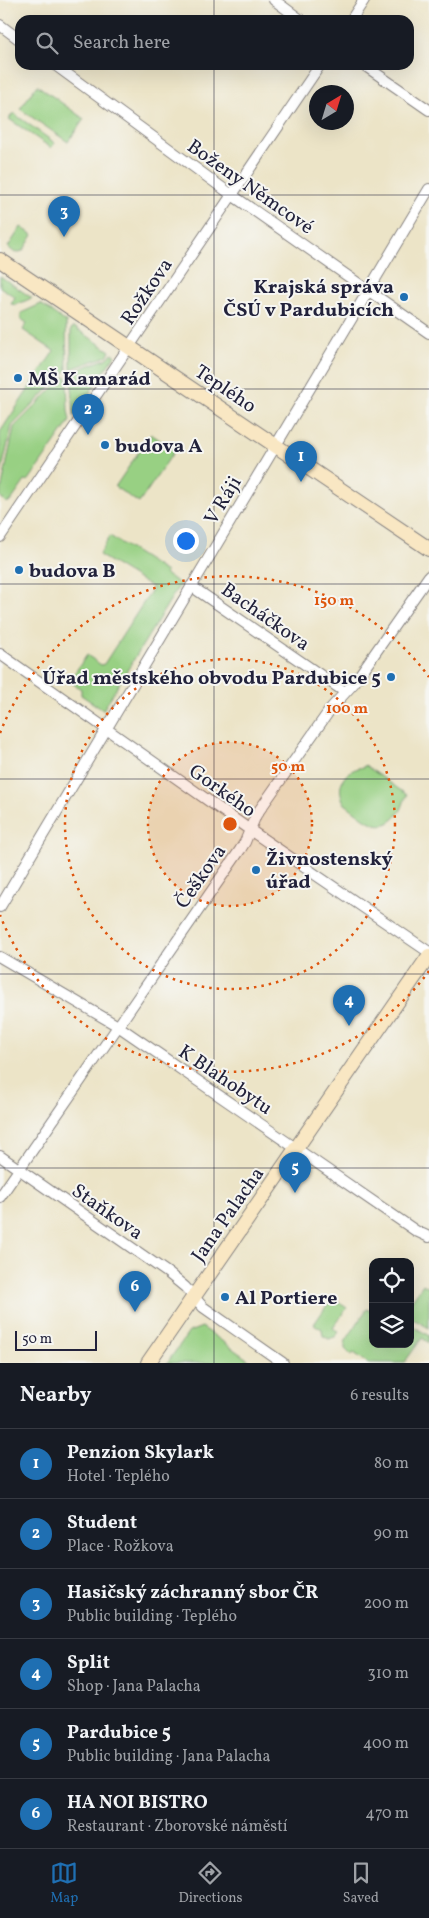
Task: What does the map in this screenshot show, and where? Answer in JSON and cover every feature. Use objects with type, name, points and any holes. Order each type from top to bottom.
[{"type":"main road","name":"Teplého","points":[[0,260],[429,550]]},
{"type":"main road","name":"Jana Palacha","points":[[148,1363],[429,956]]},
{"type":"street","points":[[274,0],[294,15]]},
{"type":"street","points":[[354,15],[364,0]]},
{"type":"street","points":[[0,25],[15,36]]},
{"type":"street","name":"Boženy Němcové","points":[[62,70],[232,196],[429,333]]},
{"type":"street","name":"Rožkova","points":[[0,538],[317,70]]},
{"type":"street","points":[[371,70],[429,110]]},
{"type":"street","name":"V Ráji","points":[[0,907],[429,189]]},
{"type":"street","name":"Češkova","points":[[0,1197],[240,850],[256,815],[332,707],[354,683],[429,576]]},
{"type":"street","name":"Bacháčkova","points":[[191,586],[345,692]]},
{"type":"street","name":"Gorkého","points":[[0,654],[250,830],[429,952]]},
{"type":"street","name":"K Blahobytu","points":[[0,957],[118,1026],[416,1231],[429,1237]]},
{"type":"street","name":"Staňkova","points":[[0,1156],[168,1273],[186,1287],[203,1307],[283,1363]]},
{"type":"green space","points":[[37,85],[84,119],[68,142],[20,109]]},
{"type":"green space","points":[[13,113],[55,143],[51,148],[9,119]]},
{"type":"green space","points":[[21,227],[33,235],[23,251],[15,253],[8,247]]},
{"type":"green space","points":[[0,276],[32,298],[16,305],[11,304],[15,297],[0,287]]},
{"type":"green space","points":[[41,304],[66,322],[67,370],[12,426],[0,478],[0,432],[54,351],[23,330],[27,323],[21,319],[21,313]]},
{"type":"green space","points":[[74,327],[110,351],[107,356],[71,369],[71,329]]},
{"type":"green space","points":[[112,353],[115,355],[74,416],[71,372],[108,358]]},
{"type":"green space","points":[[65,376],[67,377],[70,421],[29,480],[25,481],[11,501],[6,503],[0,496],[14,427]]},
{"type":"green space","points":[[151,434],[175,450],[139,503],[115,487]]},
{"type":"green space","points":[[110,536],[166,572],[165,574],[180,584],[103,710],[81,695],[81,689],[69,681],[87,655],[101,665],[104,664],[153,588],[99,555]]},
{"type":"green space","points":[[365,765],[407,795],[401,810],[394,819],[387,823],[374,824],[345,804],[342,798],[341,785],[346,775]]},
{"type":"green space","points":[[423,1284],[429,1288],[429,1328],[414,1319],[414,1297]]},
{"type":"green space","points":[[332,1298],[347,1308],[333,1328],[339,1332],[335,1337],[329,1339],[323,1336],[322,1329],[314,1324]]},
{"type":"green space","points":[[367,1309],[369,1310],[369,1348],[414,1348],[414,1327],[429,1336],[429,1343],[422,1338],[404,1363],[368,1363],[354,1353],[351,1355],[345,1349],[345,1342]]},
{"type":"green space","points":[[202,1327],[253,1363],[167,1363],[189,1332]]},
{"type":"place","name":"Hasičský záchranný sbor ČR","points":[[64,237]]},
{"type":"place","name":"Krajská správa ČSÚ v Pardubicích","points":[[404,297]]},
{"type":"place","name":"MŠ Kamarád","points":[[18,378]]},
{"type":"place","name":"Student","points":[[88,435]]},
{"type":"place","name":"budova A","points":[[105,445]]},
{"type":"place","name":"Penzion Skylark","points":[[301,482]]},
{"type":"place","name":"budova B","points":[[19,570]]},
{"type":"place","name":"Úřad městského obvodu Pardubice 5","points":[[391,677]]},
{"type":"place","name":"Živnostenský úřad","points":[[256,870]]},
{"type":"place","name":"Split","points":[[349,1026]]},
{"type":"place","name":"Pardubice 5","points":[[295,1193]]},
{"type":"place","name":"Al Portiere","points":[[225,1297]]},
{"type":"place","name":"HA NOI BISTRO","points":[[135,1312]]}]
